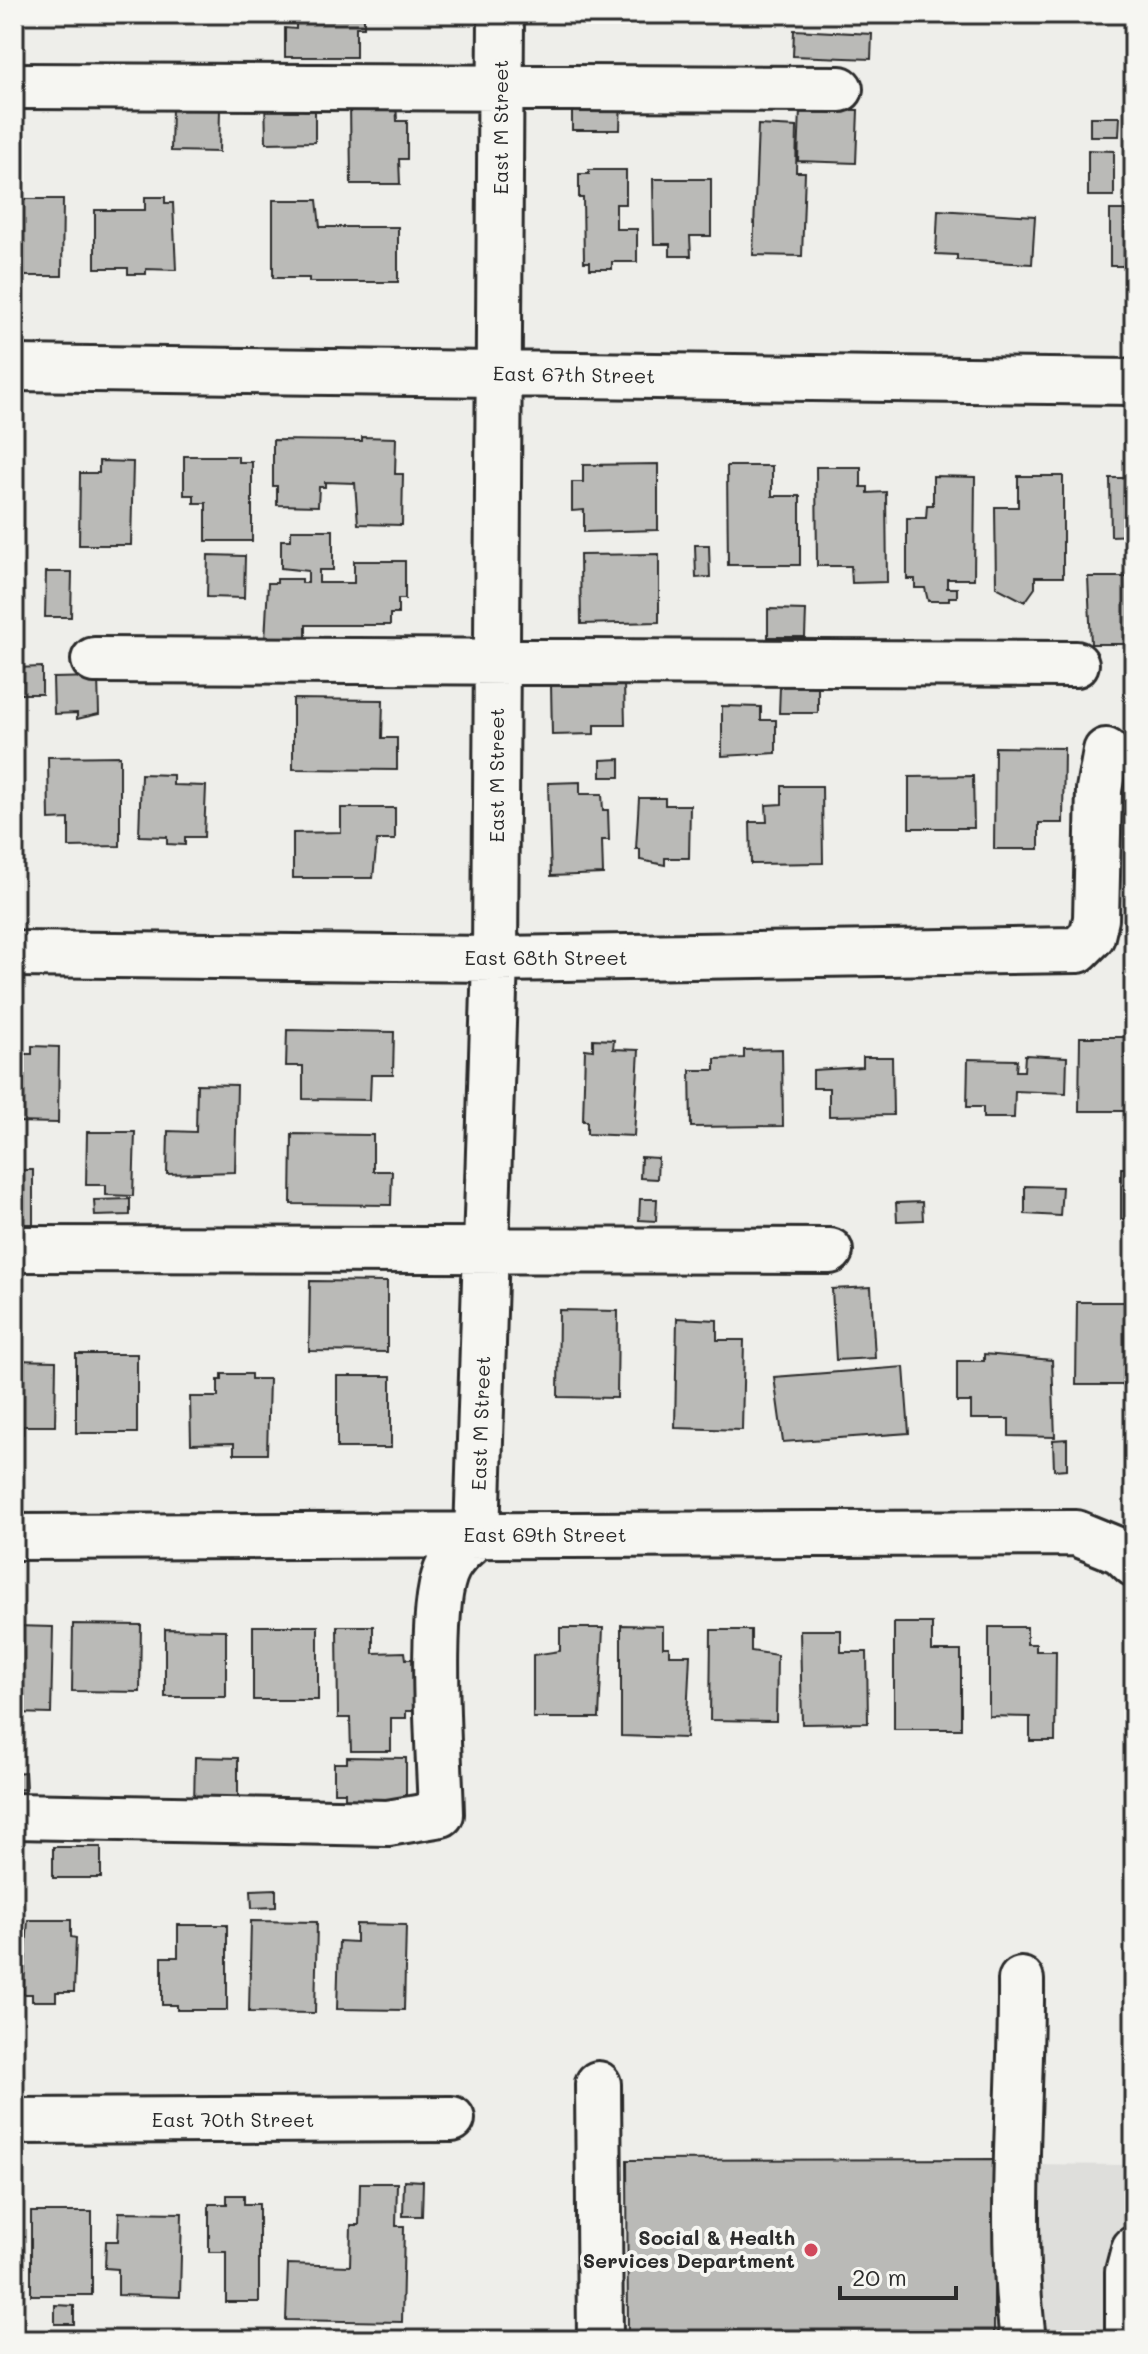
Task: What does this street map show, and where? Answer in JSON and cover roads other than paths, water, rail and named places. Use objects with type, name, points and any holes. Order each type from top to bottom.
[{"type":"street","name":"East M Street","points":[[477,1536],[495,959],[501,14]]},
{"type":"street","points":[[14,86],[840,89]]},
{"type":"street","name":"East 67th Street","points":[[14,368],[1134,382]]},
{"type":"street","points":[[94,660],[1076,664]]},
{"type":"street","name":"East 68th Street","points":[[14,954],[495,959],[1078,950],[1092,936],[1096,919],[1099,790],[1106,751]]},
{"type":"street","points":[[14,1249],[830,1251]]},
{"type":"street","name":"East 69th Street","points":[[14,1537],[1076,1533],[1120,1551],[1134,1564]]},
{"type":"street","points":[[14,1816],[388,1823],[441,1814],[437,1632],[442,1584],[448,1567],[477,1536]]},
{"type":"street","points":[[1021,1980],[1022,2083],[1017,2164],[1018,2271],[1023,2340]]},
{"type":"street","points":[[598,2084],[600,2340]]},
{"type":"street","name":"East 70th Street","points":[[14,2121],[452,2119]]},
{"type":"street","points":[[1128,2340],[1128,2272],[1134,2249]]},
{"type":"place","name":"Social & Health Services Department","points":[[811,2250]]}]
